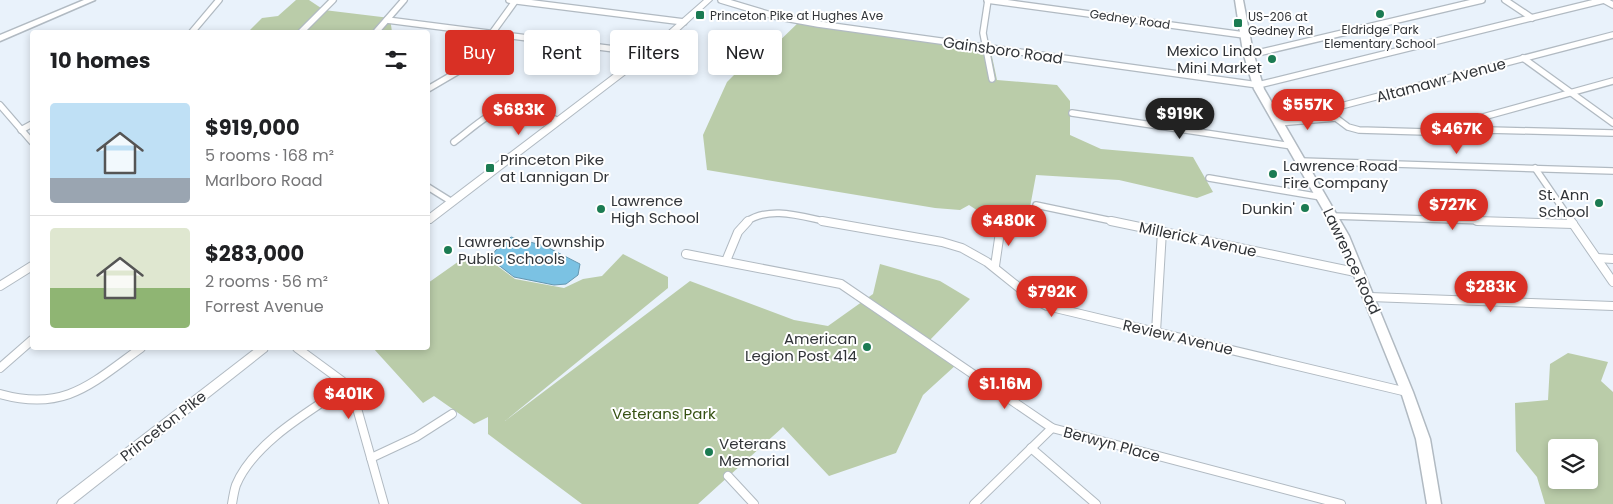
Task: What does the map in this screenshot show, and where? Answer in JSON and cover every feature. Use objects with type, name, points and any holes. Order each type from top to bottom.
[{"type":"main road","points":[[0,34],[82,0]]},
{"type":"main road","points":[[0,38],[91,0]]},
{"type":"main road","points":[[674,30],[708,0]]},
{"type":"main road","name":"Lawrence Road","points":[[1239,0],[1244,34],[1258,85],[1277,123],[1333,216],[1360,274],[1407,392],[1422,438],[1434,504]]},
{"type":"main road","points":[[430,218],[618,75]]},
{"type":"main road","name":"Princeton Pike","points":[[63,504],[260,350]]},
{"type":"street","points":[[194,30],[219,0]]},
{"type":"street","points":[[304,30],[333,0]]},
{"type":"street","points":[[378,30],[404,0]]},
{"type":"street","points":[[495,30],[514,0],[684,22]]},
{"type":"street","name":"Gainsboro Road","points":[[721,0],[752,10],[800,21],[1258,85]]},
{"type":"street","points":[[988,0],[984,27],[984,44],[987,48],[992,79]]},
{"type":"street","name":"Gedney Road","points":[[988,0],[1244,34]]},
{"type":"street","points":[[1249,55],[1482,0]]},
{"type":"street","points":[[1505,0],[1532,18]]},
{"type":"street","points":[[1258,85],[1604,0],[1613,5]]},
{"type":"street","points":[[387,20],[462,30]]},
{"type":"street","name":"Altamawr Avenue","points":[[1336,118],[1334,112],[1341,106],[1613,35]]},
{"type":"street","points":[[514,37],[610,49]]},
{"type":"street","points":[[1523,58],[1613,122]]},
{"type":"street","points":[[430,88],[452,75]]},
{"type":"street","points":[[1482,131],[1478,122],[1483,117],[1613,82]]},
{"type":"street","points":[[0,105],[30,140]]},
{"type":"street","points":[[454,142],[500,109],[511,105],[528,106],[558,121]]},
{"type":"street","points":[[1072,113],[1292,146]]},
{"type":"street","points":[[1277,123],[1336,118],[1348,127],[1359,130],[1460,133],[1482,131],[1613,133]]},
{"type":"street","points":[[21,130],[30,125]]},
{"type":"street","points":[[1301,161],[1613,171]]},
{"type":"street","points":[[1535,168],[1613,282]]},
{"type":"street","points":[[1209,178],[1321,197]]},
{"type":"street","points":[[430,188],[452,202]]},
{"type":"street","name":"Millerick Avenue","points":[[1036,205],[1360,274]]},
{"type":"street","name":"Review Avenue","points":[[726,261],[735,234],[742,224],[754,216],[778,212],[949,243],[972,252],[995,266],[1040,303],[1407,392]]},
{"type":"street","points":[[1333,216],[1574,224]]},
{"type":"street","points":[[995,266],[1001,225]]},
{"type":"street","points":[[1156,332],[1162,231]]},
{"type":"street","name":"Berwyn Place","points":[[690,254],[841,284],[1052,428],[1341,504]]},
{"type":"street","points":[[1597,258],[1613,259]]},
{"type":"street","points":[[0,286],[30,267]]},
{"type":"street","points":[[1370,298],[1613,306]]},
{"type":"street","points":[[0,368],[30,342]]},
{"type":"street","points":[[0,394],[34,401],[63,396],[90,384],[138,350]]},
{"type":"street","points":[[300,350],[347,386],[357,405],[384,504]]},
{"type":"street","points":[[232,504],[234,488],[239,478],[257,455],[284,431],[347,386]]},
{"type":"street","points":[[371,458],[416,436],[452,414]]},
{"type":"street","points":[[974,504],[1052,428]]},
{"type":"street","points":[[1031,448],[1096,504]]},
{"type":"street","points":[[728,476],[754,504]]},
{"type":"green space","points":[[296,0],[309,0],[324,10],[390,18],[392,30],[250,30],[262,18],[278,16]]},
{"type":"green space","points":[[801,20],[990,47],[997,80],[1057,85],[1070,101],[1070,135],[1101,149],[1193,157],[1213,192],[1197,198],[1119,180],[1036,175],[1028,218],[1014,214],[995,222],[969,205],[960,210],[935,208],[707,170],[703,135],[727,82],[734,75],[782,75],[782,38]]},
{"type":"green space","name":"Veterans Park","points":[[623,254],[668,277],[668,288],[505,421],[690,281],[794,320],[828,326],[873,294],[880,264],[940,281],[970,299],[927,343],[957,364],[923,395],[896,453],[829,476],[783,427],[698,504],[582,504],[488,434],[488,417],[474,424],[434,396],[423,403],[375,350],[430,350],[430,282],[462,259],[492,262],[515,279],[564,288],[583,279],[602,276]]},
{"type":"green space","points":[[1568,353],[1608,362],[1601,381],[1613,392],[1613,504],[1545,504],[1537,477],[1516,451],[1515,403],[1548,400],[1550,364]]},
{"type":"water","points":[[511,237],[545,246],[580,264],[578,275],[566,284],[554,285],[514,277],[492,260],[495,251]]},
{"type":"place","name":"Eldridge Park Elementary School","points":[[1380,14]]},
{"type":"place","name":"Princeton Pike at Hughes Ave","points":[[700,15]]},
{"type":"place","name":"US-206 at Gedney Rd","points":[[1238,23]]},
{"type":"place","name":"Mexico Lindo Mini Market","points":[[1272,59]]},
{"type":"place","name":"Princeton Pike at Lannigan Dr","points":[[490,168]]},
{"type":"place","name":"Lawrence Road Fire Company","points":[[1273,174]]},
{"type":"place","name":"St. Ann School","points":[[1599,203]]},
{"type":"place","name":"Dunkin'","points":[[1305,208]]},
{"type":"place","name":"Lawrence High School","points":[[601,209]]},
{"type":"place","name":"Lawrence Township Public Schools","points":[[448,250]]},
{"type":"place","name":"American Legion Post 414","points":[[867,347]]},
{"type":"place","name":"Veterans Memorial","points":[[709,452]]}]
